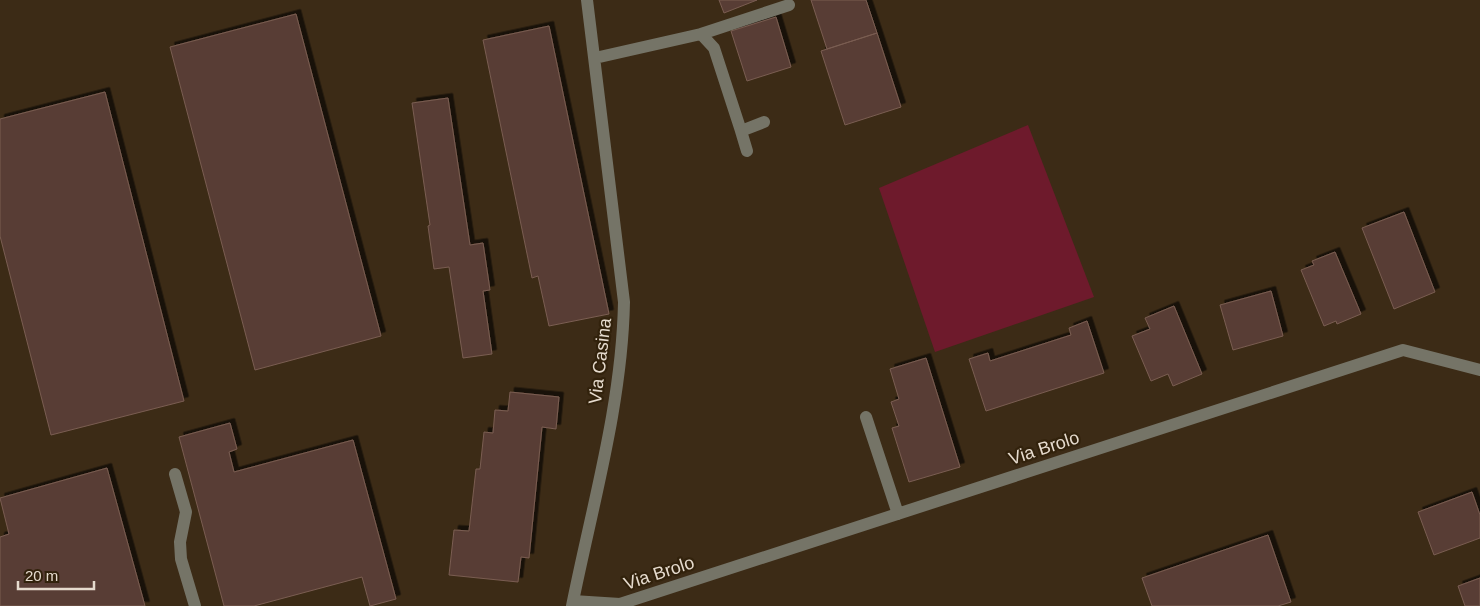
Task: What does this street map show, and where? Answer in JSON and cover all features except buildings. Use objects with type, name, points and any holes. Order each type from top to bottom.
[{"type":"street","name":"Via Casina","points":[[572,603],[597,491],[623,341],[624,302],[587,0]]},
{"type":"street","points":[[595,58],[701,34],[789,5]]},
{"type":"street","points":[[701,34],[714,48],[744,130],[747,151]]},
{"type":"street","points":[[744,130],[764,122]]},
{"type":"street","name":"Via Brolo","points":[[572,603],[619,605],[1403,350],[1480,370]]},
{"type":"street","points":[[866,417],[898,514]]},
{"type":"street","points":[[175,474],[186,512],[180,542],[181,559],[195,606]]},
{"type":"shaded area","points":[[1028,125],[1094,297],[935,352],[879,188]]}]
